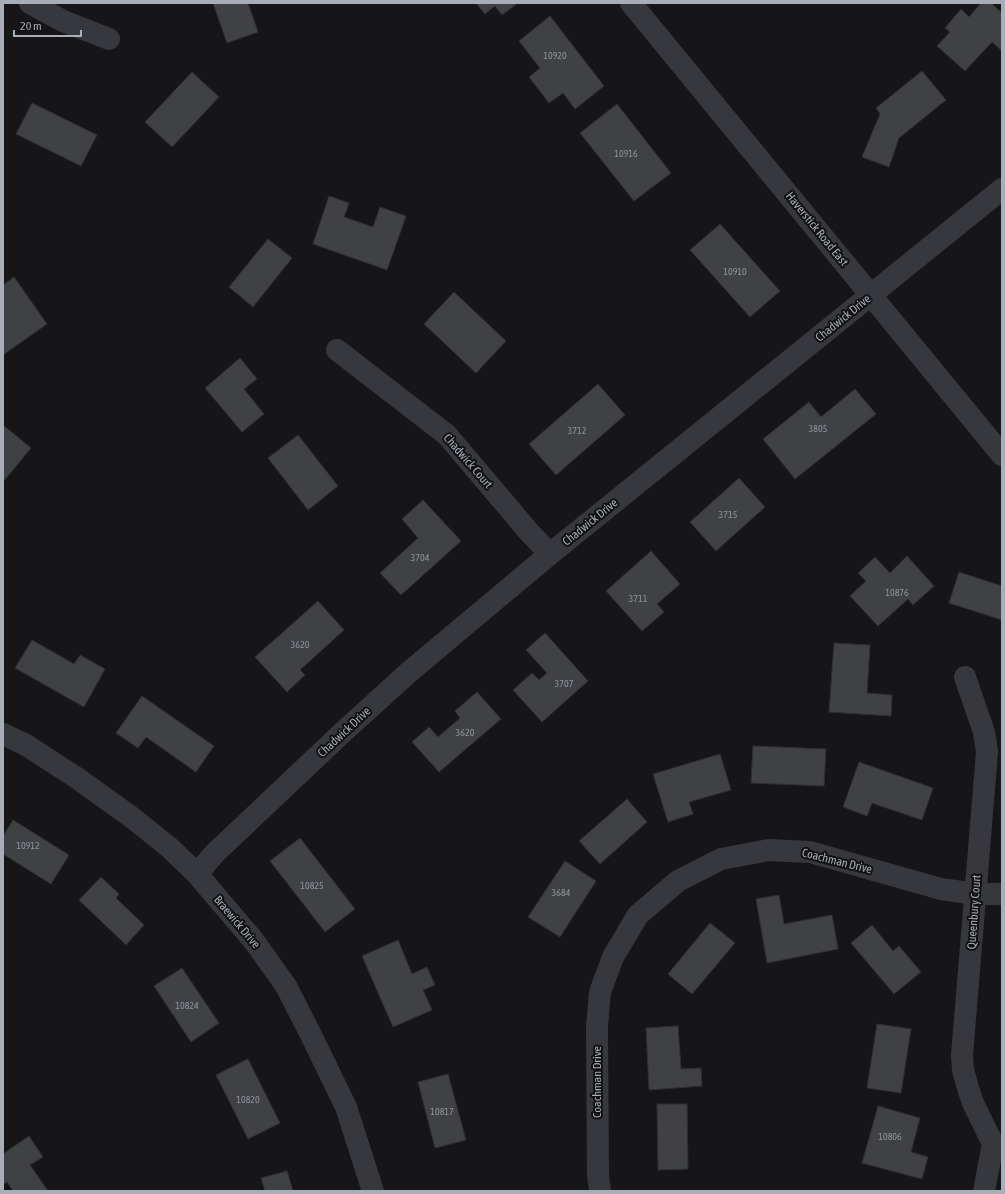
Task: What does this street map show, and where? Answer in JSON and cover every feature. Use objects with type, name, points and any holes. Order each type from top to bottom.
[{"type":"street","points":[[30,3],[63,21],[109,39]]},
{"type":"street","name":"Haverstick Road East","points":[[631,3],[1002,455]]},
{"type":"street","name":"Chadwick Drive","points":[[197,874],[215,853],[408,673],[550,554],[1002,189]]},
{"type":"street","name":"Chadwick Court","points":[[338,350],[447,435],[529,532],[550,554]]},
{"type":"street","name":"Queenbury Court","points":[[965,677],[984,732],[987,752],[962,1055],[963,1070],[973,1103],[997,1147],[984,1191]]},
{"type":"street","name":"Braewick Drive","points":[[3,734],[26,746],[77,778],[134,819],[170,848],[197,874],[254,941],[286,986],[346,1107],[373,1191]]},
{"type":"street","name":"Coachman Drive","points":[[600,1191],[598,1175],[597,1026],[600,992],[613,957],[638,915],[678,881],[721,859],[769,850],[810,852],[940,889],[976,894],[1002,894]]},
{"type":"building","points":[[213,3],[248,3],[258,32],[227,43]]},
{"type":"building","points":[[476,3],[518,3],[502,15],[495,6],[485,14]]},
{"type":"building","points":[[981,3],[991,3],[1002,13],[1002,51],[992,42],[965,71],[937,46],[950,32],[945,28],[961,9],[969,17]]},
{"type":"building","points":[[550,16],[604,86],[575,109],[563,93],[549,103],[529,77],[540,68],[519,41]]},
{"type":"building","points":[[922,71],[946,100],[899,138],[889,167],[862,157],[880,114],[876,108]]},
{"type":"building","points":[[192,72],[219,97],[172,147],[145,122]]},
{"type":"building","points":[[32,103],[97,135],[81,166],[16,134]]},
{"type":"building","points":[[617,104],[671,173],[634,201],[580,133]]},
{"type":"building","points":[[329,196],[349,203],[344,217],[373,227],[380,207],[406,216],[387,270],[313,244]]},
{"type":"building","points":[[720,224],[780,291],[750,317],[690,250]]},
{"type":"building","points":[[268,239],[292,258],[253,307],[229,287]]},
{"type":"building","points":[[14,277],[47,324],[3,355],[3,285]]},
{"type":"building","points":[[454,292],[506,341],[476,373],[424,324]]},
{"type":"building","points":[[240,358],[257,379],[244,389],[264,414],[242,432],[205,388]]},
{"type":"building","points":[[598,384],[625,415],[556,475],[529,444]]},
{"type":"building","points":[[855,389],[876,414],[795,479],[763,439],[809,402],[821,417]]},
{"type":"building","points":[[3,425],[31,448],[3,482]]},
{"type":"building","points":[[298,435],[338,486],[308,510],[268,458]]},
{"type":"building","points":[[739,478],[765,507],[716,551],[690,522]]},
{"type":"building","points":[[423,500],[461,541],[401,595],[380,573],[418,538],[402,519]]},
{"type":"building","points":[[651,551],[680,584],[657,604],[664,612],[642,631],[606,591]]},
{"type":"building","points":[[907,556],[934,586],[913,605],[908,599],[878,626],[850,596],[866,581],[858,573],[875,557],[890,573]]},
{"type":"building","points":[[959,572],[1002,586],[1002,620],[949,603]]},
{"type":"building","points":[[318,601],[344,630],[300,670],[305,675],[287,692],[255,657]]},
{"type":"building","points":[[545,633],[588,681],[542,722],[513,690],[532,673],[539,680],[547,673],[526,650]]},
{"type":"building","points":[[32,640],[74,664],[80,655],[105,669],[84,707],[15,668]]},
{"type":"building","points":[[834,643],[870,645],[867,693],[892,695],[891,716],[829,712]]},
{"type":"building","points":[[477,692],[501,719],[439,772],[412,742],[429,727],[438,737],[460,718],[455,711]]},
{"type":"building","points":[[142,696],[214,746],[196,772],[146,737],[138,748],[116,733]]},
{"type":"building","points":[[753,746],[826,749],[824,786],[751,783]]},
{"type":"building","points":[[720,754],[731,790],[689,802],[693,814],[668,822],[653,774]]},
{"type":"building","points":[[859,762],[933,788],[922,820],[872,803],[867,816],[843,807]]},
{"type":"building","points":[[627,799],[647,822],[600,864],[579,841]]},
{"type":"building","points":[[13,820],[69,855],[51,884],[3,854],[3,836]]},
{"type":"building","points":[[300,838],[355,909],[325,932],[270,861]]},
{"type":"building","points":[[565,861],[596,881],[560,937],[528,917]]},
{"type":"building","points":[[101,877],[119,894],[116,898],[144,925],[126,945],[79,900]]},
{"type":"building","points":[[779,895],[784,924],[832,915],[838,949],[767,963],[756,899]]},
{"type":"building","points":[[710,923],[735,943],[692,994],[668,974]]},
{"type":"building","points":[[872,925],[893,951],[899,946],[921,972],[894,994],[851,943]]},
{"type":"building","points":[[398,940],[412,974],[427,967],[435,985],[423,990],[432,1010],[393,1027],[362,956]]},
{"type":"building","points":[[182,968],[219,1023],[191,1042],[154,986]]},
{"type":"building","points":[[877,1024],[911,1029],[901,1093],[867,1088]]},
{"type":"building","points":[[678,1026],[681,1069],[701,1068],[702,1086],[649,1090],[646,1028]]},
{"type":"building","points":[[248,1059],[280,1123],[248,1139],[216,1075]]},
{"type":"building","points":[[448,1074],[466,1140],[435,1148],[418,1082]]},
{"type":"building","points":[[657,1104],[687,1104],[688,1169],[658,1170]]},
{"type":"building","points":[[878,1106],[920,1118],[911,1152],[928,1157],[922,1179],[862,1163]]},
{"type":"building","points":[[29,1136],[43,1157],[30,1165],[48,1191],[13,1191],[7,1182],[3,1185],[3,1154]]},
{"type":"building","points":[[287,1171],[293,1191],[265,1191],[261,1178]]}]
